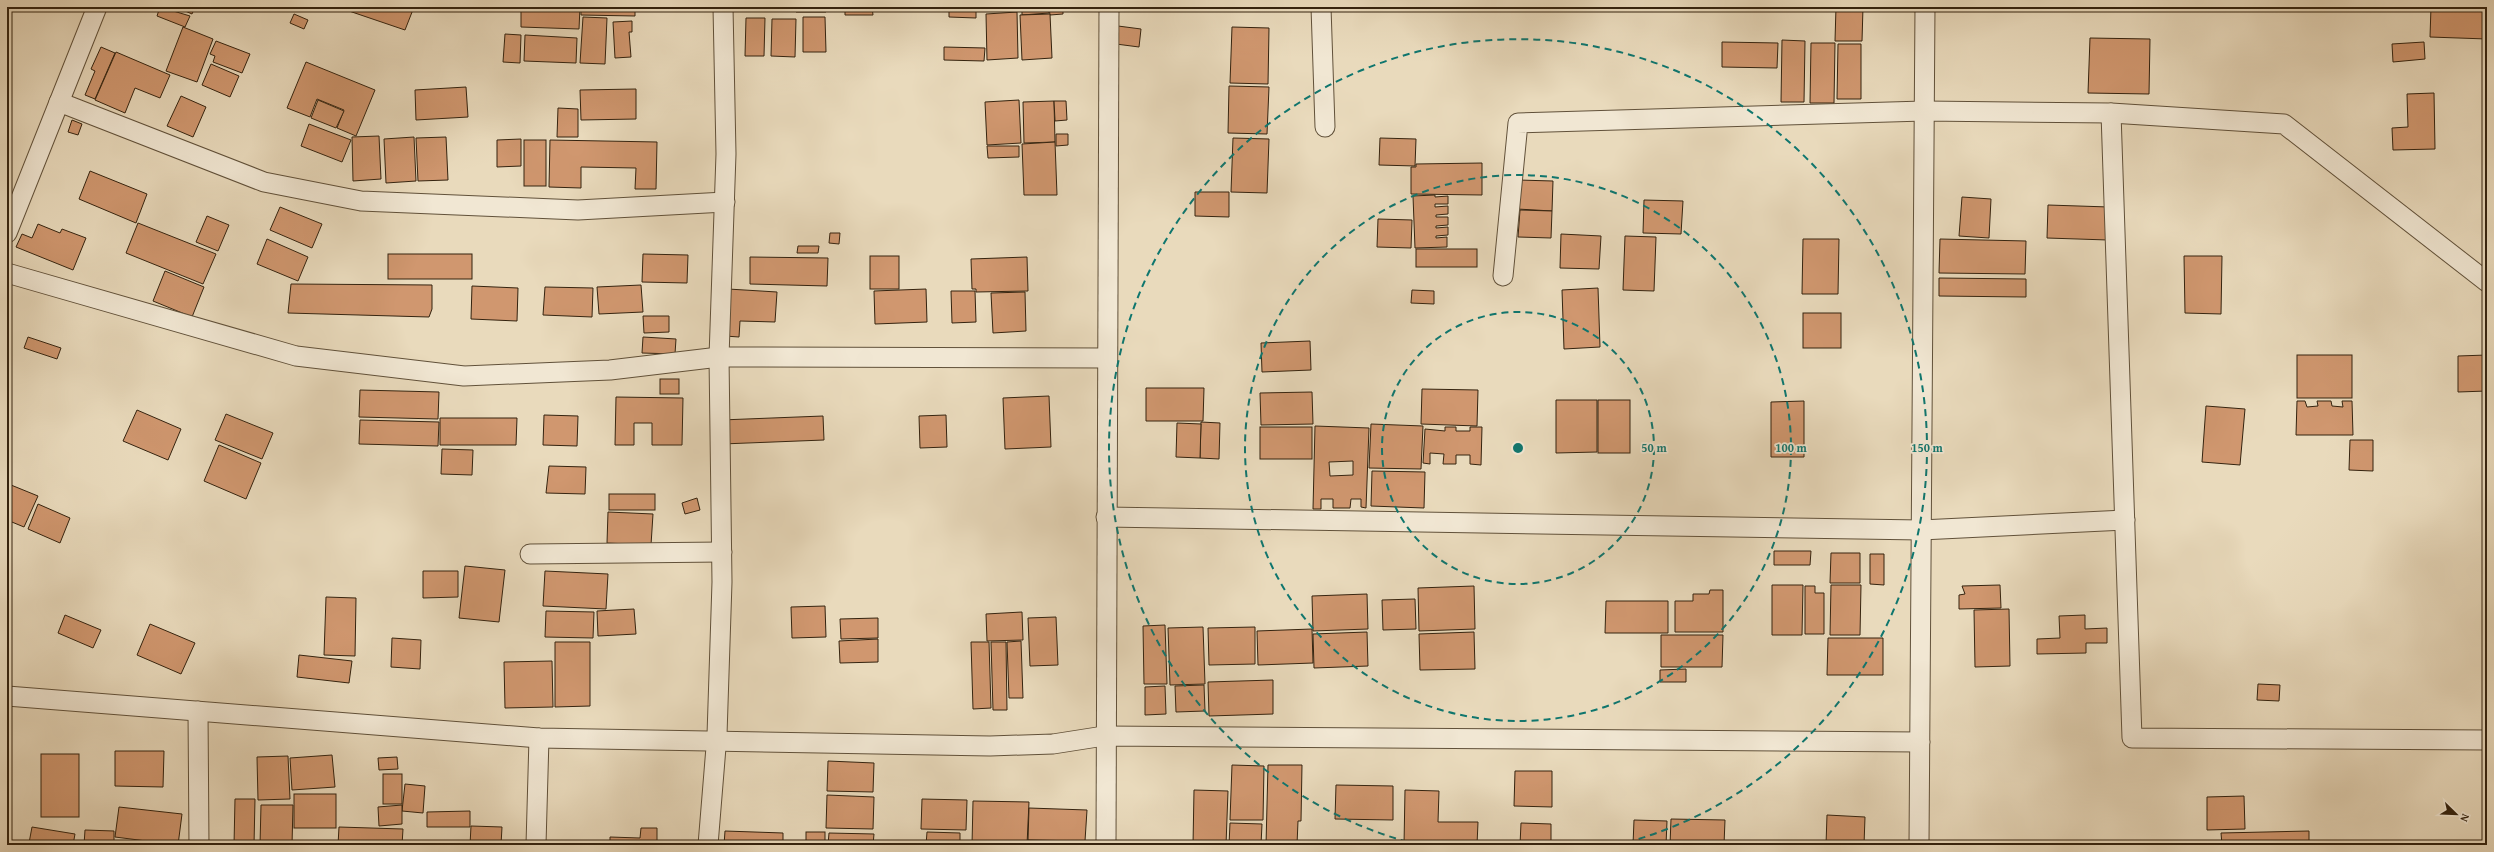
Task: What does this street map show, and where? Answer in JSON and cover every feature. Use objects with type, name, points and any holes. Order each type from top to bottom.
[{"type":"street","points":[[7,233],[97,7]]},
{"type":"street","points":[[708,845],[717,740],[722,552],[719,357],[725,202],[723,7]]},
{"type":"street","points":[[1106,845],[1104,736],[1109,7]]},
{"type":"street","points":[[1321,7],[1325,127]]},
{"type":"street","points":[[1919,845],[1925,7]]},
{"type":"street","points":[[60,102],[264,182],[361,201],[578,210],[725,202]]},
{"type":"street","points":[[1503,276],[1518,123],[1924,111],[2112,113],[2284,124],[2487,282]]},
{"type":"street","points":[[2112,113],[2132,738],[2487,740]]},
{"type":"street","points":[[7,274],[296,356],[464,376],[610,370],[719,357],[1107,358]]},
{"type":"street","points":[[1106,517],[1921,530],[2125,520]]},
{"type":"street","points":[[530,554],[722,552]]},
{"type":"street","points":[[7,696],[539,738],[717,740],[804,744],[840,743],[990,746],[1053,744],[1104,736],[1920,742]]},
{"type":"street","points":[[198,711],[199,845]]},
{"type":"street","points":[[536,845],[539,738]]},
{"type":"building","points":[[160,7],[190,16],[185,27],[157,16]]},
{"type":"building","points":[[176,7],[195,7],[192,14]]},
{"type":"building","points":[[351,7],[414,7],[405,30],[349,11]]},
{"type":"building","points":[[521,7],[580,7],[579,29],[521,27]]},
{"type":"building","points":[[581,7],[635,7],[635,16],[581,15]]},
{"type":"building","points":[[796,7],[827,7],[826,12],[796,12]]},
{"type":"building","points":[[845,7],[872,7],[873,15],[845,15]]},
{"type":"building","points":[[949,7],[976,7],[976,18],[949,17]]},
{"type":"building","points":[[1022,7],[1049,7],[1049,13],[1022,15]]},
{"type":"building","points":[[1049,7],[1063,7],[1063,14],[1050,15]]},
{"type":"building","points":[[1836,7],[1863,7],[1862,41],[1835,41]]},
{"type":"building","points":[[2431,7],[2487,10],[2487,39],[2430,37]]},
{"type":"building","points":[[1017,12],[1018,58],[987,60],[986,14]]},
{"type":"building","points":[[294,14],[308,20],[304,29],[290,23]]},
{"type":"building","points":[[1050,14],[1052,58],[1022,60],[1020,15]]},
{"type":"building","points":[[583,17],[607,18],[605,64],[580,63]]},
{"type":"building","points":[[803,17],[825,17],[826,52],[803,52]]},
{"type":"building","points":[[746,18],[765,18],[764,56],[745,56]]},
{"type":"building","points":[[772,19],[796,19],[795,57],[771,56]]},
{"type":"building","points":[[632,21],[632,32],[629,32],[631,57],[615,58],[613,22]]},
{"type":"building","points":[[1118,26],[1141,29],[1139,47],[1116,44]]},
{"type":"building","points":[[183,27],[213,39],[197,82],[166,71]]},
{"type":"building","points":[[1232,27],[1269,28],[1268,84],[1230,83]]},
{"type":"building","points":[[505,34],[521,35],[520,63],[503,62]]},
{"type":"building","points":[[525,35],[577,38],[576,63],[524,61]]},
{"type":"building","points":[[2090,38],[2150,39],[2149,94],[2088,93]]},
{"type":"building","points":[[1782,40],[1805,41],[1804,102],[1781,102]]},
{"type":"building","points":[[216,41],[250,54],[242,73],[213,62],[215,56],[210,54]]},
{"type":"building","points":[[1722,42],[1778,43],[1777,68],[1722,67]]},
{"type":"building","points":[[2424,42],[2425,59],[2393,62],[2392,44]]},
{"type":"building","points":[[1811,43],[1835,43],[1834,103],[1810,103]]},
{"type":"building","points":[[1838,44],[1861,44],[1861,99],[1837,99]]},
{"type":"building","points":[[101,47],[115,53],[95,99],[85,95],[95,71],[91,69]]},
{"type":"building","points":[[944,47],[985,48],[984,61],[944,60]]},
{"type":"building","points":[[116,52],[170,75],[160,98],[135,88],[125,113],[95,100]]},
{"type":"building","points":[[306,62],[375,90],[356,136],[337,128],[344,110],[317,99],[310,117],[287,108]]},
{"type":"building","points":[[211,64],[239,76],[230,97],[202,85]]},
{"type":"building","points":[[1229,86],[1269,87],[1267,134],[1228,133]]},
{"type":"building","points":[[466,87],[468,117],[416,120],[415,90]]},
{"type":"building","points":[[636,89],[636,119],[581,120],[580,90]]},
{"type":"building","points":[[2434,93],[2435,149],[2393,150],[2392,128],[2408,127],[2407,94]]},
{"type":"building","points":[[181,96],[206,107],[193,137],[167,126]]},
{"type":"building","points":[[318,100],[344,111],[336,128],[311,118]]},
{"type":"building","points":[[1019,100],[1021,143],[987,145],[985,102]]},
{"type":"building","points":[[1054,101],[1055,142],[1024,143],[1023,102]]},
{"type":"building","points":[[1054,101],[1066,101],[1067,120],[1055,121]]},
{"type":"building","points":[[558,108],[578,109],[578,137],[557,137]]},
{"type":"building","points":[[72,120],[82,124],[78,135],[68,132]]},
{"type":"building","points":[[309,124],[351,140],[342,162],[301,146]]},
{"type":"building","points":[[1056,134],[1068,134],[1068,145],[1056,146]]},
{"type":"building","points":[[379,136],[381,179],[353,181],[352,137]]},
{"type":"building","points":[[414,137],[416,181],[386,183],[384,139]]},
{"type":"building","points":[[446,137],[448,180],[418,181],[416,138]]},
{"type":"building","points":[[1233,138],[1269,139],[1267,193],[1231,192]]},
{"type":"building","points":[[1380,138],[1416,139],[1415,166],[1379,165]]},
{"type":"building","points":[[521,139],[521,166],[497,167],[497,140]]},
{"type":"building","points":[[524,140],[546,140],[546,186],[524,186]]},
{"type":"building","points":[[550,140],[657,142],[656,189],[635,189],[636,168],[581,167],[581,188],[549,187]]},
{"type":"building","points":[[1055,142],[1057,195],[1024,195],[1022,144]]},
{"type":"building","points":[[987,146],[1019,146],[1019,157],[988,158]]},
{"type":"building","points":[[1482,163],[1482,195],[1411,194],[1411,167],[1416,167],[1416,164]]},
{"type":"building","points":[[90,171],[147,194],[136,223],[79,199]]},
{"type":"building","points":[[1518,180],[1553,181],[1552,211],[1517,209]]},
{"type":"building","points":[[1195,192],[1229,192],[1229,217],[1195,216]]},
{"type":"building","points":[[1435,195],[1435,197],[1448,196],[1448,204],[1435,204],[1435,207],[1448,206],[1448,214],[1436,215],[1436,217],[1448,217],[1448,225],[1436,226],[1436,228],[1448,227],[1448,235],[1436,236],[1436,238],[1447,237],[1447,247],[1415,248],[1413,196]]},
{"type":"building","points":[[1962,197],[1991,199],[1989,238],[1959,236]]},
{"type":"building","points":[[1644,200],[1683,201],[1681,234],[1643,233]]},
{"type":"building","points":[[2048,205],[2109,207],[2108,240],[2047,238]]},
{"type":"building","points":[[280,207],[322,224],[312,248],[270,230]]},
{"type":"building","points":[[1520,210],[1552,211],[1551,238],[1518,237]]},
{"type":"building","points":[[207,216],[229,225],[218,251],[196,242]]},
{"type":"building","points":[[1378,219],[1412,220],[1411,248],[1377,247]]},
{"type":"building","points":[[138,223],[216,254],[203,284],[126,253]]},
{"type":"building","points":[[38,224],[60,233],[62,229],[86,238],[73,270],[16,247],[22,234],[32,238]]},
{"type":"building","points":[[830,233],[840,233],[839,244],[829,243]]},
{"type":"building","points":[[1561,234],[1601,236],[1599,269],[1560,268]]},
{"type":"building","points":[[1625,236],[1656,237],[1654,291],[1623,290]]},
{"type":"building","points":[[267,239],[308,257],[298,281],[257,264]]},
{"type":"building","points":[[1803,239],[1839,239],[1838,294],[1802,294]]},
{"type":"building","points":[[1940,239],[2026,241],[2025,274],[1939,273]]},
{"type":"building","points":[[798,246],[819,246],[818,253],[797,253]]},
{"type":"building","points":[[1416,249],[1477,249],[1477,267],[1416,267]]},
{"type":"building","points":[[388,254],[472,254],[472,279],[388,279]]},
{"type":"building","points":[[643,254],[688,255],[687,283],[642,282]]},
{"type":"building","points":[[870,256],[899,256],[899,289],[870,289]]},
{"type":"building","points":[[2184,256],[2222,256],[2221,314],[2185,313]]},
{"type":"building","points":[[750,257],[828,258],[827,286],[750,284]]},
{"type":"building","points":[[1027,257],[1028,291],[976,292],[976,289],[972,289],[971,259]]},
{"type":"building","points":[[165,271],[204,287],[192,317],[153,301]]},
{"type":"building","points":[[1939,278],[2026,279],[2026,297],[1939,296]]},
{"type":"building","points":[[291,284],[432,285],[432,309],[429,317],[288,313]]},
{"type":"building","points":[[641,285],[643,312],[599,314],[597,287]]},
{"type":"building","points":[[472,286],[518,288],[517,321],[471,319]]},
{"type":"building","points":[[545,287],[593,288],[592,317],[543,315]]},
{"type":"building","points":[[1598,288],[1600,347],[1564,349],[1562,290]]},
{"type":"building","points":[[728,289],[777,292],[775,322],[740,321],[739,337],[725,336]]},
{"type":"building","points":[[926,289],[927,322],[875,324],[874,291]]},
{"type":"building","points":[[1412,290],[1434,291],[1434,304],[1411,303]]},
{"type":"building","points":[[951,291],[975,291],[976,322],[952,323]]},
{"type":"building","points":[[1025,292],[1026,331],[993,333],[991,293]]},
{"type":"building","points":[[1803,313],[1841,313],[1841,348],[1803,348]]},
{"type":"building","points":[[643,316],[669,316],[669,332],[644,333]]},
{"type":"building","points":[[28,337],[61,348],[57,359],[24,348]]},
{"type":"building","points":[[643,337],[676,339],[675,354],[642,353]]},
{"type":"building","points":[[1310,341],[1311,370],[1262,372],[1261,343]]},
{"type":"building","points":[[2297,355],[2352,355],[2352,398],[2297,398]]},
{"type":"building","points":[[2487,355],[2487,391],[2458,392],[2458,356]]},
{"type":"building","points":[[660,379],[679,379],[679,394],[660,394]]},
{"type":"building","points":[[1146,388],[1204,388],[1203,421],[1146,421]]},
{"type":"building","points":[[1422,389],[1478,390],[1477,426],[1421,424]]},
{"type":"building","points":[[360,390],[439,392],[438,419],[359,417]]},
{"type":"building","points":[[1312,392],[1313,424],[1261,425],[1260,393]]},
{"type":"building","points":[[1049,396],[1051,447],[1005,449],[1003,398]]},
{"type":"building","points":[[616,397],[683,398],[682,445],[652,445],[652,423],[634,423],[634,445],[615,445]]},
{"type":"building","points":[[1556,400],[1597,400],[1597,452],[1556,453]]},
{"type":"building","points":[[1598,400],[1630,400],[1630,453],[1598,453]]},
{"type":"building","points":[[1804,401],[1804,457],[1771,457],[1771,402]]},
{"type":"building","points":[[2297,401],[2305,401],[2307,407],[2318,406],[2317,401],[2331,401],[2332,406],[2343,407],[2342,401],[2352,401],[2353,435],[2296,435]]},
{"type":"building","points":[[2206,406],[2245,409],[2240,465],[2202,462]]},
{"type":"building","points":[[137,410],[181,429],[168,460],[123,441]]},
{"type":"building","points":[[226,414],[273,433],[262,459],[215,440]]},
{"type":"building","points":[[544,415],[578,416],[577,446],[543,445]]},
{"type":"building","points":[[946,415],[947,447],[920,448],[919,416]]},
{"type":"building","points":[[823,416],[824,440],[722,444],[721,420]]},
{"type":"building","points":[[440,418],[517,418],[516,445],[440,445]]},
{"type":"building","points":[[360,420],[439,422],[438,446],[359,444]]},
{"type":"building","points":[[1201,422],[1220,423],[1219,459],[1200,458]]},
{"type":"building","points":[[1177,423],[1201,424],[1200,458],[1176,457]]},
{"type":"building","points":[[1371,424],[1423,426],[1421,469],[1369,468]]},
{"type":"building","points":[[1315,426],[1369,428],[1366,508],[1361,507],[1361,499],[1351,499],[1350,508],[1333,508],[1333,499],[1321,499],[1321,509],[1313,509]],"holes":[[[1353,461],[1353,475],[1330,476],[1329,462]]]},
{"type":"building","points":[[1260,427],[1312,427],[1312,459],[1260,459]]},
{"type":"building","points":[[1445,427],[1456,427],[1456,431],[1470,431],[1470,427],[1482,427],[1481,465],[1470,464],[1470,455],[1456,455],[1456,464],[1443,464],[1444,454],[1430,453],[1430,464],[1423,463],[1425,429],[1445,431]]},
{"type":"building","points":[[2350,440],[2373,440],[2373,471],[2349,470]]},
{"type":"building","points":[[219,445],[261,463],[246,499],[204,481]]},
{"type":"building","points":[[442,449],[473,450],[472,475],[441,474]]},
{"type":"building","points":[[549,466],[586,467],[585,494],[546,493]]},
{"type":"building","points":[[1372,471],[1425,472],[1424,508],[1371,506]]},
{"type":"building","points":[[2484,479],[2487,479],[2487,521],[2484,521]]},
{"type":"building","points":[[11,485],[38,496],[24,527],[7,520],[7,495]]},
{"type":"building","points":[[609,494],[655,494],[655,510],[609,510]]},
{"type":"building","points":[[697,498],[700,510],[685,514],[682,503]]},
{"type":"building","points":[[38,504],[70,518],[60,543],[28,529]]},
{"type":"building","points":[[608,512],[653,514],[651,545],[607,543]]},
{"type":"building","points":[[1774,551],[1811,551],[1810,565],[1774,565]]},
{"type":"building","points":[[1831,553],[1860,553],[1860,583],[1830,583]]},
{"type":"building","points":[[1870,554],[1884,554],[1884,585],[1870,584]]},
{"type":"building","points":[[465,566],[505,570],[499,622],[459,618]]},
{"type":"building","points":[[423,571],[458,571],[458,597],[423,598]]},
{"type":"building","points":[[545,571],[608,574],[606,609],[543,606]]},
{"type":"building","points":[[1772,585],[1803,585],[1802,635],[1772,635]]},
{"type":"building","points":[[1831,585],[1861,585],[1860,635],[1830,635]]},
{"type":"building","points":[[2000,585],[2001,608],[1959,609],[1959,595],[1965,594],[1962,586]]},
{"type":"building","points":[[1474,586],[1475,629],[1419,631],[1418,588]]},
{"type":"building","points":[[1805,586],[1815,586],[1815,593],[1824,593],[1824,634],[1805,634]]},
{"type":"building","points":[[1710,590],[1723,590],[1723,632],[1675,632],[1675,601],[1693,601],[1693,594],[1709,594]]},
{"type":"building","points":[[1367,594],[1368,629],[1313,631],[1312,596]]},
{"type":"building","points":[[326,597],[356,598],[355,656],[324,655]]},
{"type":"building","points":[[1415,599],[1416,629],[1383,630],[1382,600]]},
{"type":"building","points":[[1606,601],[1668,601],[1668,633],[1605,633]]},
{"type":"building","points":[[825,606],[826,637],[792,638],[791,607]]},
{"type":"building","points":[[634,609],[636,634],[598,636],[597,611]]},
{"type":"building","points":[[2009,609],[2010,666],[1975,667],[1974,610]]},
{"type":"building","points":[[546,611],[594,612],[593,638],[545,637]]},
{"type":"building","points":[[1022,612],[1023,640],[987,641],[986,614]]},
{"type":"building","points":[[65,615],[101,630],[93,648],[58,633]]},
{"type":"building","points":[[2085,615],[2085,629],[2107,628],[2107,643],[2086,643],[2086,653],[2037,654],[2037,639],[2060,638],[2059,616]]},
{"type":"building","points":[[1056,617],[1058,665],[1030,666],[1028,618]]},
{"type":"building","points":[[878,618],[878,638],[841,639],[840,619]]},
{"type":"building","points":[[150,624],[195,643],[181,674],[137,655]]},
{"type":"building","points":[[1165,625],[1167,684],[1144,684],[1143,626]]},
{"type":"building","points":[[1203,627],[1205,684],[1170,685],[1168,628]]},
{"type":"building","points":[[1255,627],[1255,664],[1209,665],[1208,628]]},
{"type":"building","points":[[1312,629],[1313,663],[1258,665],[1257,631]]},
{"type":"building","points":[[1367,632],[1368,666],[1314,668],[1313,634]]},
{"type":"building","points":[[1474,632],[1475,669],[1420,670],[1419,634]]},
{"type":"building","points":[[1661,635],[1723,635],[1722,667],[1661,667]]},
{"type":"building","points":[[392,638],[421,640],[420,669],[391,667]]},
{"type":"building","points":[[1828,638],[1883,638],[1883,675],[1827,675]]},
{"type":"building","points":[[878,639],[878,662],[840,663],[839,641]]},
{"type":"building","points":[[1021,641],[1023,698],[1009,698],[1007,642]]},
{"type":"building","points":[[555,642],[590,642],[590,706],[555,707]]},
{"type":"building","points":[[971,642],[989,642],[991,708],[973,709]]},
{"type":"building","points":[[991,642],[1006,642],[1007,710],[993,710]]},
{"type":"building","points":[[299,655],[352,661],[349,683],[297,677]]},
{"type":"building","points":[[552,661],[553,707],[505,708],[504,662]]},
{"type":"building","points":[[1686,669],[1686,682],[1660,682],[1660,670]]},
{"type":"building","points":[[1273,680],[1273,714],[1209,716],[1208,682]]},
{"type":"building","points":[[2258,684],[2280,685],[2279,701],[2257,700]]},
{"type":"building","points":[[1204,685],[1205,711],[1176,712],[1175,686]]},
{"type":"building","points":[[1165,686],[1166,714],[1145,715],[1145,687]]},
{"type":"building","points":[[115,751],[164,751],[163,787],[115,786]]},
{"type":"building","points":[[41,754],[79,754],[79,817],[41,817]]},
{"type":"building","points":[[332,755],[335,787],[292,790],[290,758]]},
{"type":"building","points":[[288,756],[290,799],[258,800],[257,757]]},
{"type":"building","points":[[397,757],[398,769],[379,770],[378,758]]},
{"type":"building","points":[[828,761],[874,763],[873,792],[827,791]]},
{"type":"building","points":[[1232,765],[1264,766],[1263,820],[1230,820]]},
{"type":"building","points":[[1268,765],[1302,765],[1301,821],[1298,821],[1297,845],[1266,845]]},
{"type":"building","points":[[1515,771],[1552,771],[1552,807],[1514,806]]},
{"type":"building","points":[[383,774],[402,774],[402,804],[383,804]]},
{"type":"building","points":[[405,784],[425,786],[423,813],[402,811]]},
{"type":"building","points":[[1336,785],[1393,786],[1393,820],[1335,819]]},
{"type":"building","points":[[1194,790],[1228,791],[1226,845],[1193,845]]},
{"type":"building","points":[[1405,790],[1439,791],[1438,822],[1478,822],[1477,845],[1404,845]]},
{"type":"building","points":[[294,794],[336,794],[336,828],[294,828]]},
{"type":"building","points":[[827,795],[874,797],[873,829],[826,828]]},
{"type":"building","points":[[2244,796],[2245,829],[2207,830],[2207,797]]},
{"type":"building","points":[[235,799],[255,799],[254,845],[234,845]]},
{"type":"building","points":[[922,799],[967,800],[966,830],[921,829]]},
{"type":"building","points":[[973,801],[1029,802],[1027,845],[972,845]]},
{"type":"building","points":[[261,805],[293,805],[292,845],[260,845]]},
{"type":"building","points":[[402,805],[402,824],[379,826],[378,807]]},
{"type":"building","points":[[119,807],[182,814],[178,845],[115,837]]},
{"type":"building","points":[[1029,808],[1087,810],[1085,841],[1028,840]]},
{"type":"building","points":[[470,811],[470,827],[427,827],[427,812]]},
{"type":"building","points":[[1827,815],[1865,817],[1864,845],[1826,845]]},
{"type":"building","points":[[1671,819],[1725,820],[1724,845],[1670,845]]},
{"type":"building","points":[[1634,820],[1667,821],[1666,845],[1633,845]]},
{"type":"building","points":[[1230,823],[1262,824],[1261,845],[1229,845]]},
{"type":"building","points":[[1521,823],[1551,824],[1551,845],[1520,845]]},
{"type":"building","points":[[471,826],[502,827],[501,845],[470,845]]},
{"type":"building","points":[[32,827],[75,834],[73,845],[29,843]]},
{"type":"building","points":[[339,827],[403,829],[402,845],[338,845]]},
{"type":"building","points":[[641,828],[657,828],[657,845],[610,845],[610,837],[640,838]]},
{"type":"building","points":[[85,830],[114,831],[114,845],[84,845]]},
{"type":"building","points":[[725,831],[783,833],[783,845],[724,845]]},
{"type":"building","points":[[2309,831],[2309,845],[2222,845],[2221,833]]},
{"type":"building","points":[[806,832],[825,832],[825,845],[806,845]]},
{"type":"building","points":[[927,832],[960,833],[960,845],[926,845]]},
{"type":"building","points":[[829,833],[874,834],[873,845],[828,845]]}]
